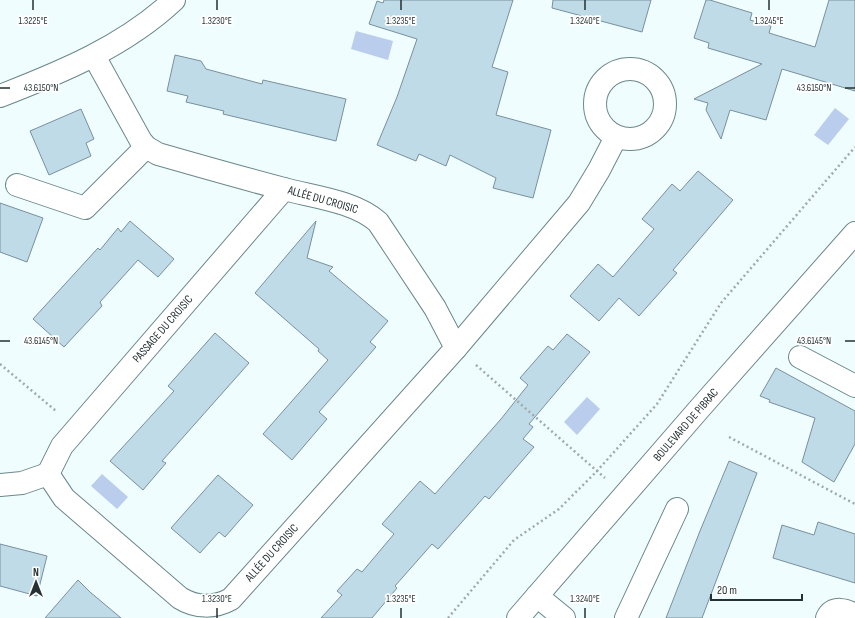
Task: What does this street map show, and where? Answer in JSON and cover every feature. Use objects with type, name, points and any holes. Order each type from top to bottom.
[{"type":"street","points":[[0,96],[94,56],[127,37],[174,0]]},
{"type":"street","name":"ALLÉE DU CROISIC","points":[[94,56],[136,133],[146,147],[158,154],[284,189],[349,205],[371,216],[378,222],[435,308],[456,348]]},
{"type":"street","name":"ALLÉE DU CROISIC","points":[[48,474],[64,498],[180,598],[192,604],[207,606],[226,602],[231,599],[456,348],[579,203],[599,170],[616,136]]},
{"type":"street","points":[[17,185],[85,208],[146,147]]},
{"type":"street","name":"PASSAGE DU CROISIC","points":[[48,474],[62,446],[76,428],[284,189]]},
{"type":"street","name":"BOULEVARD DE PIBRAC","points":[[518,618],[700,408],[855,233]]},
{"type":"street","points":[[800,357],[855,386]]},
{"type":"street","points":[[0,485],[22,483],[48,474]]},
{"type":"street","points":[[626,618],[677,509]]},
{"type":"street","points":[[537,596],[564,618]]},
{"type":"street","points":[[828,618],[831,613],[837,610],[849,612],[855,616]]},
{"type":"path","points":[[448,618],[514,540],[559,509],[597,471],[657,404],[722,302],[855,147]]},
{"type":"path","points":[[456,348],[597,471],[606,478],[611,474]]},
{"type":"path","points":[[0,364],[76,428]]},
{"type":"path","points":[[729,437],[855,504]]},
{"type":"water","points":[[356,31],[393,41],[388,60],[351,49]]},
{"type":"water","points":[[835,108],[849,119],[828,145],[814,135]]},
{"type":"water","points":[[587,397],[600,409],[577,435],[564,422]]},
{"type":"water","points":[[102,474],[128,497],[117,509],[91,486]]},
{"type":"building","points":[[384,0],[513,0],[492,67],[508,72],[496,115],[551,130],[533,198],[493,188],[496,178],[450,155],[446,166],[419,154],[416,161],[377,145],[397,97],[417,39],[369,24],[377,1],[383,3]]},
{"type":"building","points":[[553,0],[651,0],[642,32],[552,8]]},
{"type":"building","points":[[706,0],[752,13],[750,20],[771,26],[769,33],[815,47],[829,0],[855,0],[855,91],[782,69],[766,120],[730,110],[721,139],[706,110],[708,103],[694,99],[762,64],[708,48],[709,43],[694,38]]},
{"type":"building","points":[[175,55],[201,61],[206,69],[262,84],[263,80],[346,99],[336,141],[223,114],[224,111],[186,102],[188,96],[167,91]]},
{"type":"building","points":[[81,109],[94,139],[86,143],[91,156],[49,175],[30,131]]},
{"type":"building","points":[[698,171],[733,200],[673,270],[677,273],[639,316],[619,298],[599,321],[570,296],[598,264],[613,277],[654,229],[642,219],[672,184],[680,191]]},
{"type":"building","points":[[0,203],[43,218],[27,262],[0,252]]},
{"type":"building","points":[[130,221],[174,259],[158,277],[138,260],[100,302],[102,306],[64,347],[33,319],[98,248],[100,250],[118,228],[121,232]]},
{"type":"building","points":[[316,221],[307,258],[333,267],[329,271],[388,321],[370,342],[376,347],[319,412],[327,419],[292,460],[263,434],[328,360],[318,351],[319,349],[255,293]]},
{"type":"building","points":[[215,333],[249,363],[162,461],[166,463],[143,490],[110,461],[174,391],[168,386]]},
{"type":"building","points":[[567,334],[590,352],[529,424],[533,427],[523,439],[534,447],[489,499],[485,496],[438,549],[432,544],[395,586],[397,588],[372,618],[321,618],[342,595],[337,591],[357,569],[362,572],[394,534],[382,524],[420,481],[435,494],[501,419],[528,385],[520,378],[548,346],[553,350]]},
{"type":"building","points":[[776,368],[855,411],[855,444],[834,482],[802,462],[815,418],[769,402],[770,400],[760,396]]},
{"type":"building","points":[[729,461],[757,473],[702,618],[666,618],[700,531]]},
{"type":"building","points":[[218,475],[253,505],[225,537],[219,532],[200,553],[171,528]]},
{"type":"building","points":[[818,522],[855,534],[855,583],[773,558],[782,525],[814,535]]},
{"type":"building","points":[[0,544],[47,556],[37,596],[0,586]]},
{"type":"building","points":[[78,580],[90,592],[121,618],[45,618]]}]
